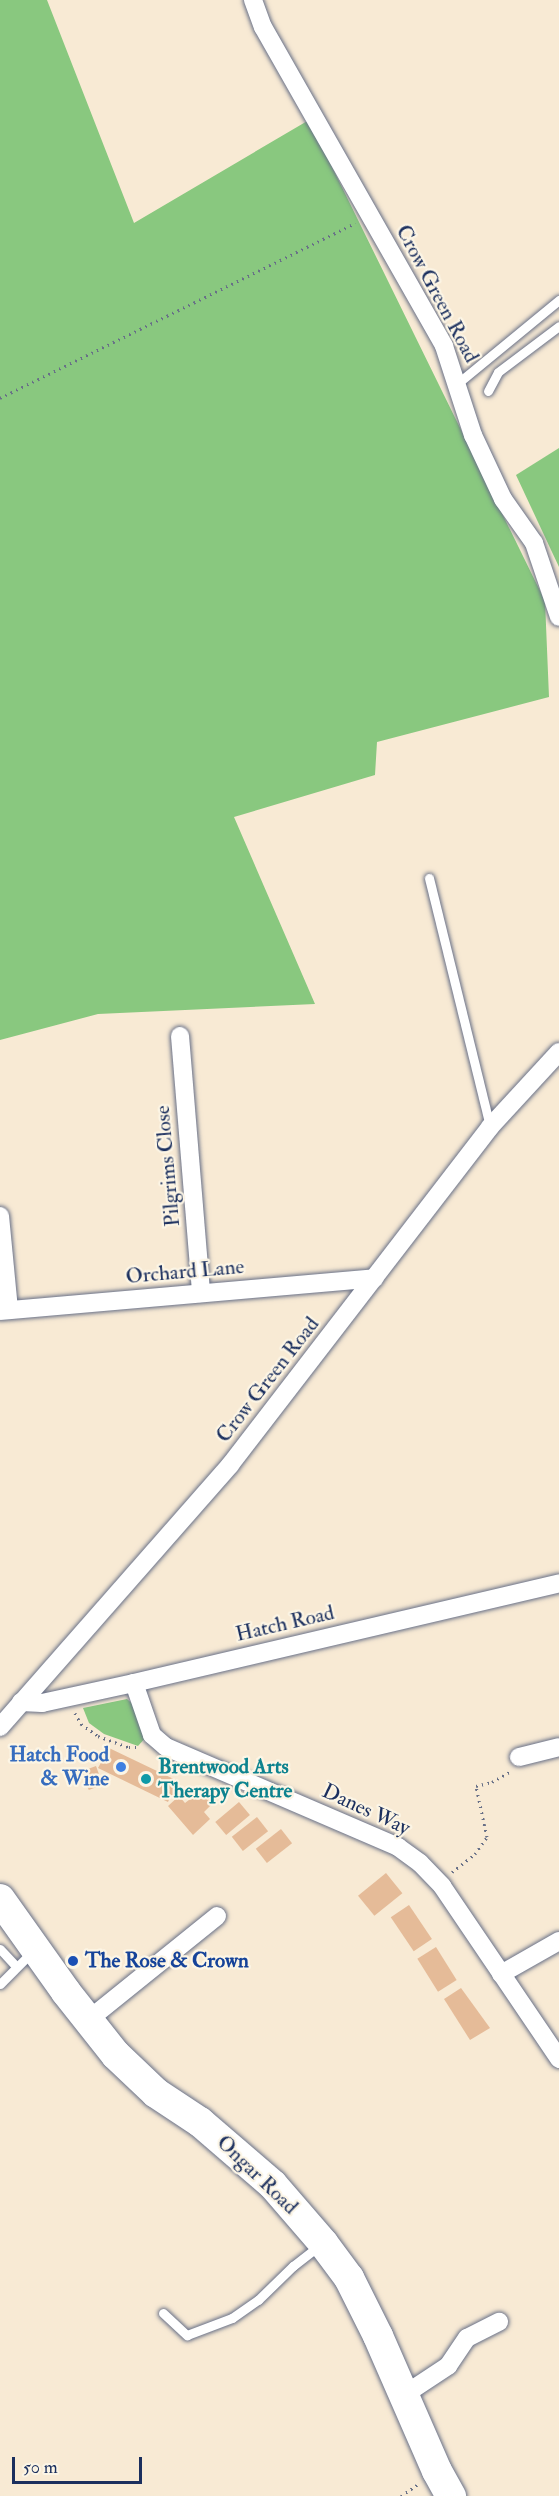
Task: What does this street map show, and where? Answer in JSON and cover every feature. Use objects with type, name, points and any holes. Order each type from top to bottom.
[{"type":"main road","name":"Ongar Road","points":[[0,1899],[26,1957],[116,2055],[156,2093],[200,2122],[273,2185],[323,2243],[349,2278],[437,2471],[451,2496]]},
{"type":"street","name":"Crow Green Road","points":[[253,0],[263,27],[444,346],[458,382],[473,435],[503,499],[534,543],[558,613]]},
{"type":"street","name":"Pilgrims Close","points":[[180,1036],[201,1293]]},
{"type":"street","name":"Crow Green Road","points":[[0,1727],[230,1465],[490,1127],[559,1052]]},
{"type":"street","points":[[0,1216],[4,1311]]},
{"type":"street","name":"Orchard Lane","points":[[4,1311],[375,1278]]},
{"type":"street","name":"Hatch Road","points":[[21,1702],[42,1703],[134,1683],[559,1583]]},
{"type":"street","name":"Danes Way","points":[[134,1683],[152,1735],[166,1747],[398,1847],[420,1863],[438,1883],[559,2059]]},
{"type":"street","points":[[519,1757],[559,1748]]},
{"type":"street","points":[[87,2021],[217,1916]]},
{"type":"street","points":[[501,1974],[559,1941]]},
{"type":"street","points":[[404,2395],[448,2366],[467,2338],[500,2322]]},
{"type":"lane","points":[[458,382],[559,300]]},
{"type":"lane","points":[[488,392],[498,372],[559,326]]},
{"type":"lane","points":[[429,878],[490,1127]]},
{"type":"lane","points":[[0,1949],[26,1957],[0,1984]]},
{"type":"lane","points":[[163,2313],[187,2335],[232,2318],[258,2300],[293,2266],[323,2243]]},
{"type":"path","points":[[0,398],[370,216]]},
{"type":"path","points":[[66,1698],[81,1724],[98,1736],[129,1747],[166,1747]]},
{"type":"path","points":[[438,1883],[475,1854],[488,1837],[476,1786],[492,1782],[516,1768],[519,1757]]},
{"type":"green space","points":[[0,0],[47,0],[134,223],[309,120],[545,601],[549,697],[377,742],[375,775],[234,817],[315,1004],[98,1014],[0,1040]]},
{"type":"green space","points":[[559,448],[559,567],[516,475]]},
{"type":"green space","points":[[127,1699],[136,1707],[147,1736],[138,1746],[104,1734],[89,1723],[83,1708]]},
{"type":"building","points":[[109,1748],[180,1782],[175,1797],[171,1795],[168,1802],[98,1768]]},
{"type":"building","points":[[96,1766],[103,1785],[89,1790],[82,1771]]},
{"type":"building","points":[[202,1790],[213,1803],[204,1812],[210,1819],[193,1835],[168,1806],[179,1796],[185,1803]]},
{"type":"building","points":[[239,1802],[250,1815],[226,1835],[215,1822]]},
{"type":"building","points":[[257,1817],[268,1831],[243,1851],[232,1837]]},
{"type":"building","points":[[281,1829],[292,1843],[267,1863],[256,1849]]},
{"type":"building","points":[[386,1873],[402,1893],[374,1916],[358,1896]]},
{"type":"building","points":[[409,1905],[432,1939],[414,1951],[391,1917]]},
{"type":"building","points":[[436,1947],[457,1980],[438,1992],[417,1959]]},
{"type":"building","points":[[461,1988],[490,2028],[470,2040],[444,1999]]},
{"type":"place","name":"Hatch Food & Wine","points":[[121,1767]]},
{"type":"place","name":"Brentwood Arts Therapy Centre","points":[[146,1779]]},
{"type":"place","name":"The Rose & Crown","points":[[73,1961]]}]
